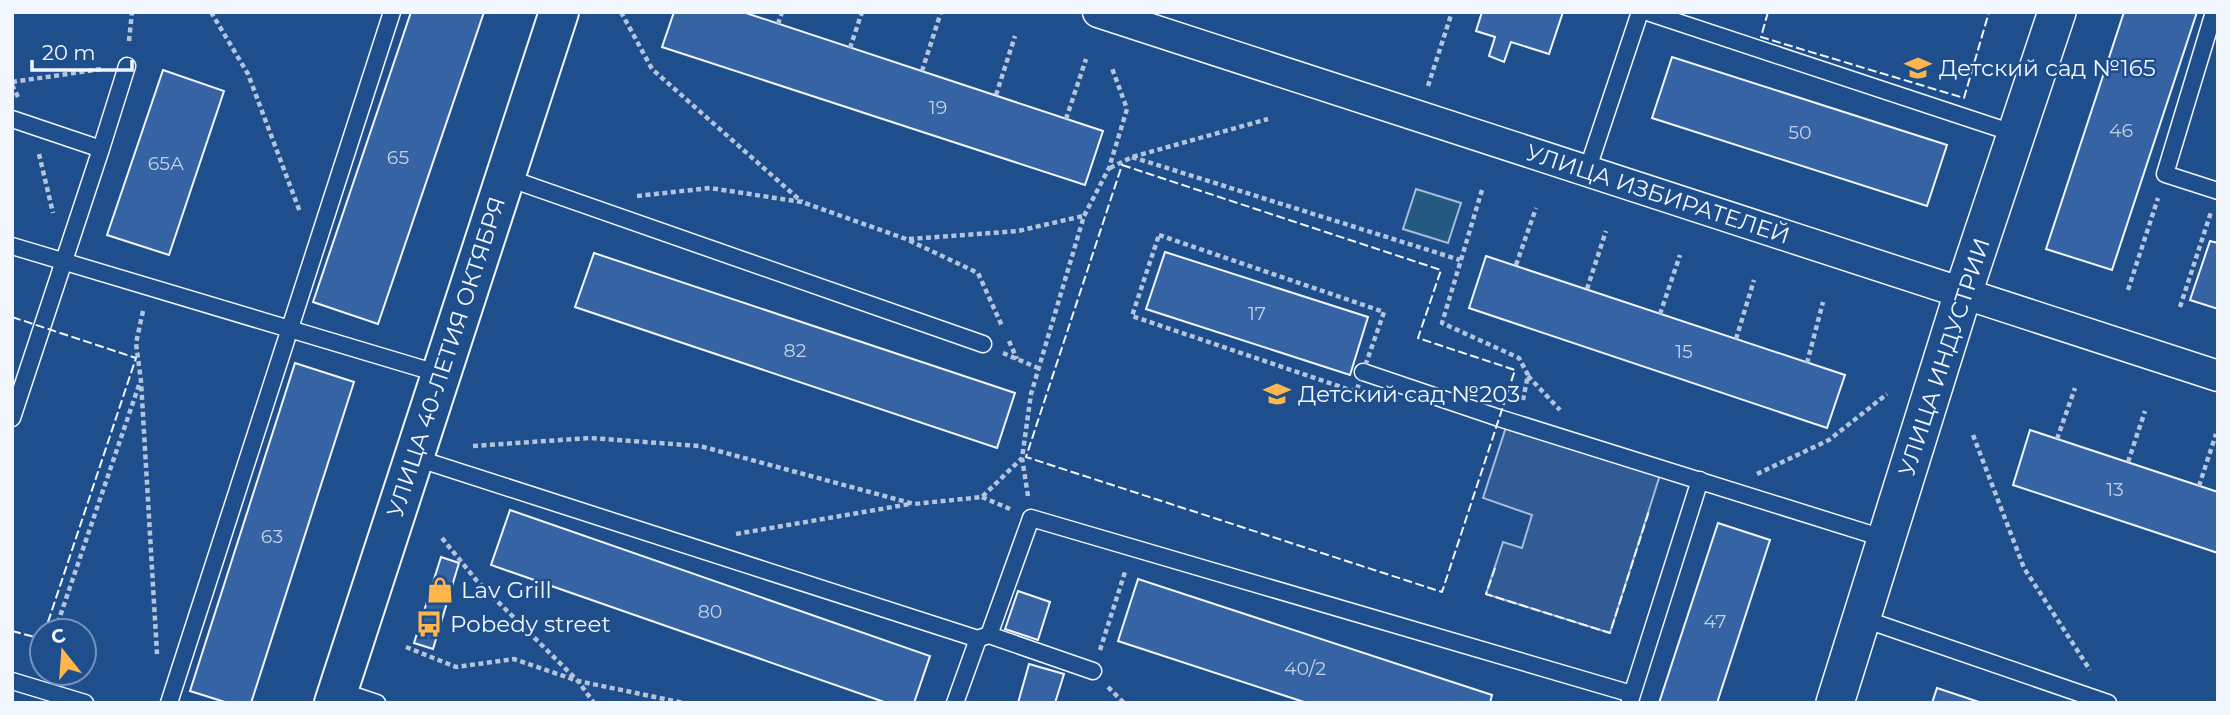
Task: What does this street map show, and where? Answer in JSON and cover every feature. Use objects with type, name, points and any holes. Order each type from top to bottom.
[{"type":"main road","name":"УЛИЦА 40-ЛЕТИЯ ОКТЯБРЯ","points":[[336,696],[559,12]]},
{"type":"street","name":"УЛИЦА ИЗБИРАТЕЛЕЙ","points":[[1098,12],[2218,376]]},
{"type":"street","name":"УЛИЦА ИНДУСТРИИ","points":[[1835,703],[1963,293],[2057,12]]},
{"type":"lane","points":[[169,703],[392,12]]},
{"type":"lane","points":[[1587,171],[1640,12]]},
{"type":"lane","points":[[1647,12],[2016,134]]},
{"type":"lane","points":[[2214,12],[2213,33],[2165,174],[2218,191]]},
{"type":"lane","points":[[12,418],[127,66]]},
{"type":"lane","points":[[12,119],[101,149]]},
{"type":"lane","points":[[505,177],[983,344]]},
{"type":"lane","points":[[12,246],[440,374]]},
{"type":"lane","points":[[1363,372],[1886,539]]},
{"type":"lane","points":[[413,457],[1093,671]]},
{"type":"lane","points":[[955,703],[1031,517],[1631,698],[1700,480]]},
{"type":"lane","points":[[1861,618],[2108,703]]},
{"type":"lane","points":[[12,681],[85,703]]},
{"type":"lane","points":[[336,696],[377,703]]},
{"type":"path","points":[[211,12],[248,74],[315,252]]},
{"type":"path","points":[[621,12],[652,69],[802,202]]},
{"type":"path","points":[[778,24],[782,12]]},
{"type":"path","points":[[850,48],[862,12]]},
{"type":"path","points":[[922,71],[941,12]]},
{"type":"path","points":[[1435,63],[1452,12]]},
{"type":"path","points":[[996,95],[1015,36]]},
{"type":"path","points":[[1066,118],[1086,60]]},
{"type":"path","points":[[64,261],[32,126],[12,83],[127,66]]},
{"type":"path","points":[[1031,517],[1022,458],[1031,394],[1084,216],[1109,168],[1127,109],[1112,68]]},
{"type":"path","points":[[1109,168],[1132,157],[1268,119]]},
{"type":"path","points":[[1132,157],[1460,260]]},
{"type":"path","points":[[2128,290],[2165,174]]},
{"type":"path","points":[[580,202],[710,188],[802,202],[906,239],[978,273],[1017,359]]},
{"type":"path","points":[[1482,190],[1442,323],[1519,358],[1528,375],[1518,423]]},
{"type":"path","points":[[2180,307],[2218,191]]},
{"type":"path","points":[[1516,265],[1536,208]]},
{"type":"path","points":[[906,239],[1018,231],[1084,216]]},
{"type":"path","points":[[1587,289],[1606,231]]},
{"type":"path","points":[[1159,236],[1384,312],[1363,372],[1356,393],[1132,316],[1159,236]]},
{"type":"path","points":[[1660,314],[1680,255]]},
{"type":"path","points":[[1736,339],[1754,279]]},
{"type":"path","points":[[148,286],[136,343],[141,381],[158,663]]},
{"type":"path","points":[[1807,363],[1823,302]]},
{"type":"path","points":[[983,344],[1038,368]]},
{"type":"path","points":[[60,617],[141,381]]},
{"type":"path","points":[[2057,439],[2075,388]]},
{"type":"path","points":[[1726,488],[1829,440],[1887,394]]},
{"type":"path","points":[[2128,462],[2145,411]]},
{"type":"path","points":[[2199,486],[2216,434]]},
{"type":"path","points":[[1973,435],[2024,568],[2097,680]]},
{"type":"path","points":[[473,446],[590,438],[700,446],[914,504]]},
{"type":"path","points":[[732,534],[914,504],[982,497],[1022,458]]},
{"type":"path","points":[[442,538],[477,581],[578,681],[594,703]]},
{"type":"path","points":[[1093,671],[1133,548]]},
{"type":"path","points":[[406,647],[456,667],[514,659],[578,681],[684,703]]},
{"type":"shaded area","points":[[1416,189],[1461,203],[1448,243],[1403,229]]},
{"type":"shaded area","points":[[1506,427],[1660,475],[1610,633],[1486,594],[1503,542],[1522,548],[1532,515],[1483,498]]},
{"type":"building","points":[[411,12],[484,12],[378,324],[313,302]]},
{"type":"building","points":[[674,12],[743,12],[1103,131],[1085,185],[662,47]]},
{"type":"building","points":[[1482,12],[1563,12],[1549,54],[1511,42],[1504,62],[1489,56],[1495,37],[1476,31]]},
{"type":"building","points":[[2124,12],[2197,12],[2112,270],[2046,249]]},
{"type":"building","points":[[1672,57],[1947,145],[1927,206],[1652,118]]},
{"type":"building","points":[[163,70],[224,91],[169,255],[107,235]]},
{"type":"building","points":[[2210,241],[2218,243],[2218,309],[2190,300]]},
{"type":"building","points":[[1165,252],[1368,317],[1350,375],[1146,309]]},
{"type":"building","points":[[594,253],[1015,393],[997,448],[575,307]]},
{"type":"building","points":[[1486,256],[1845,375],[1827,428],[1469,308]]},
{"type":"building","points":[[295,363],[354,382],[251,703],[228,703],[190,691]]},
{"type":"building","points":[[2030,430],[2218,492],[2218,553],[2013,485]]},
{"type":"building","points":[[510,510],[930,656],[914,703],[887,703],[491,565]]},
{"type":"building","points":[[1718,523],[1770,540],[1717,703],[1659,703]]},
{"type":"building","points":[[441,557],[459,563],[433,649],[414,643]]},
{"type":"building","points":[[1138,579],[1492,695],[1490,703],[1307,703],[1118,641]]},
{"type":"building","points":[[1018,591],[1050,602],[1038,640],[1005,629]]},
{"type":"building","points":[[1029,664],[1064,674],[1055,703],[1018,703]]},
{"type":"building","points":[[1937,688],[1982,703],[1932,703]]},
{"type":"fence","points":[[1768,12],[1761,37],[1964,98],[1989,12]]},
{"type":"fence","points":[[1122,165],[1441,270],[1418,338],[1515,370],[1442,592],[1026,457],[1122,165]]},
{"type":"fence","points":[[12,317],[136,358],[50,617]]},
{"type":"fence","points":[[1495,568],[1486,594],[1610,633],[1649,511]]},
{"type":"fence","points":[[12,631],[28,635]]},
{"type":"place","name":"Детский сад №165","points":[[1918,68]]},
{"type":"place","name":"Детский сад №203","points":[[1277,394]]},
{"type":"place","name":"Lav Grill","points":[[440,590]]},
{"type":"place","name":"Pobedy street","points":[[429,624]]}]
